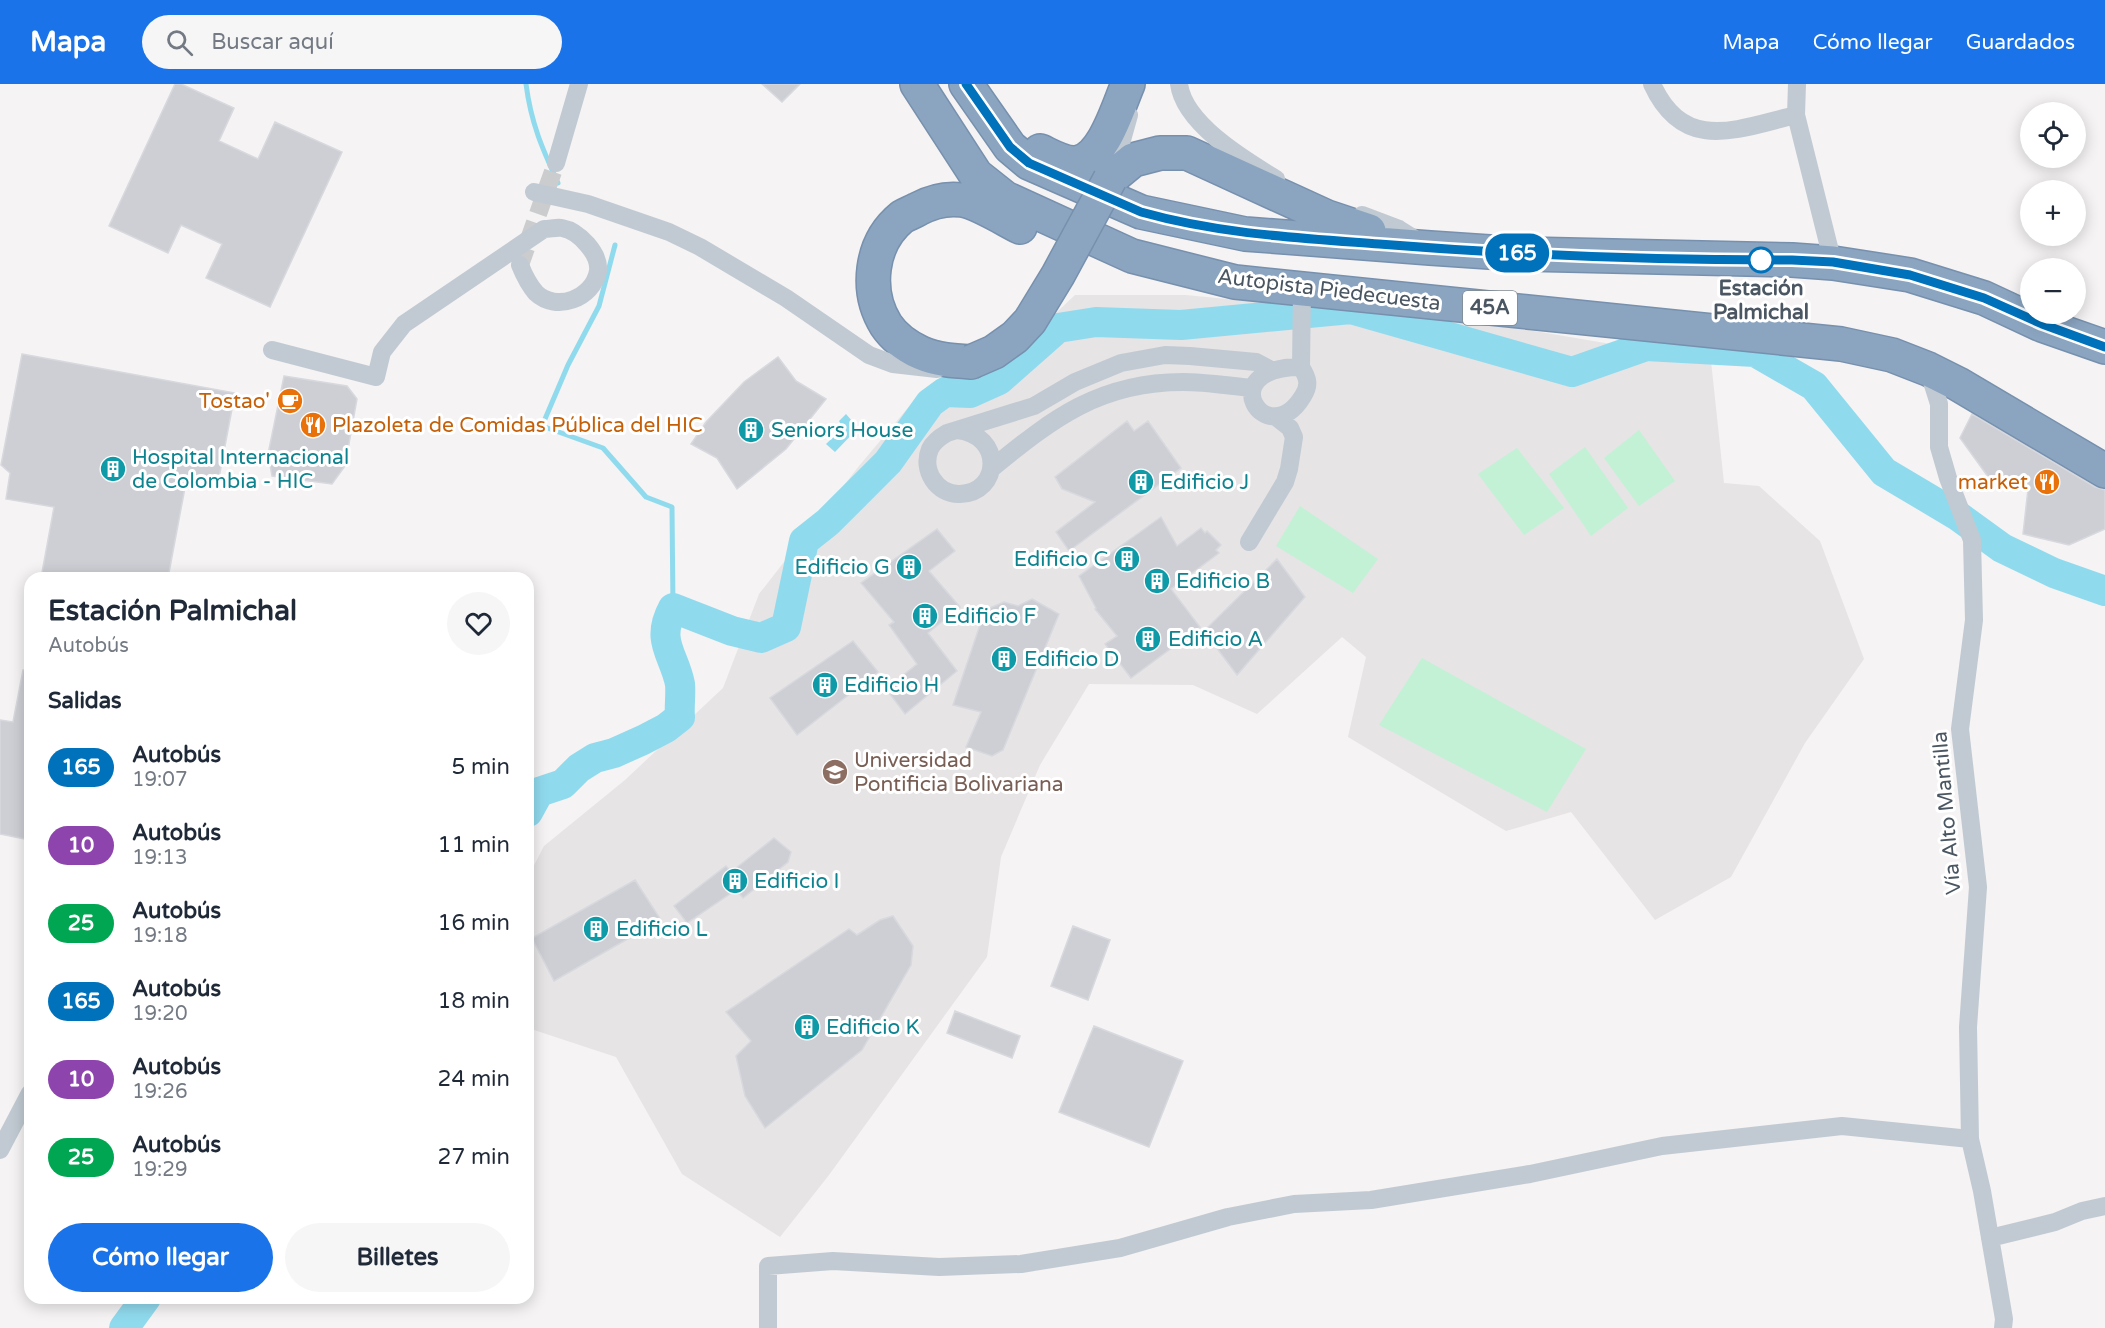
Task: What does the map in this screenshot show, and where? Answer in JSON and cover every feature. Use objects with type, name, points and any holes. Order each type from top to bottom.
[{"type":"highway","name":"Autopista Piedecuesta","points":[[917,84],[976,175],[1005,198],[1132,256],[1302,298],[1841,344],[1892,355],[1928,369],[1948,394],[2105,471]]},
{"type":"highway","points":[[966,84],[1010,147],[1029,163],[1157,217],[1245,234],[1520,254],[1833,262],[1920,278],[1984,298],[2042,324],[2105,347]]},
{"type":"highway","points":[[997,130],[1062,161],[1074,163],[1086,159],[1102,143],[1128,84]]},
{"type":"highway","points":[[1132,256],[1083,250],[1054,243],[965,200],[952,199],[929,203],[902,218],[884,238],[876,256],[872,276],[875,303],[886,326],[902,342],[923,354],[946,360],[971,362],[994,352],[1015,337],[1030,321],[1058,275],[1110,179],[1133,160],[1160,153],[1187,153],[1327,217],[1430,248]]},
{"type":"street","points":[[556,163],[579,84]]},
{"type":"street","points":[[1110,179],[1123,141],[1136,84]]},
{"type":"street","points":[[1179,84],[1192,112],[1210,134],[1234,153],[1291,188],[1399,229],[1430,248]]},
{"type":"street","points":[[1652,84],[1658,97],[1670,112],[1679,121],[1697,130],[1718,131],[1796,114]]},
{"type":"street","points":[[1797,84],[1796,114],[1833,262]]},
{"type":"street","points":[[534,192],[588,204],[669,232],[700,247],[786,298],[869,355],[893,364],[945,369],[971,362]]},
{"type":"street","points":[[272,351],[376,377],[382,352],[404,324],[544,229],[562,228],[579,235],[592,251],[598,270],[591,286],[577,299],[563,302],[549,300],[537,294],[527,281],[520,265]]},
{"type":"street","points":[[1276,417],[1290,411],[1299,403],[1309,383],[1301,367],[1302,298]]},
{"type":"street","points":[[957,430],[969,431],[980,437],[992,457],[987,479],[980,487],[961,494],[952,493],[936,484],[928,467],[931,448],[938,439],[947,433],[1034,406],[1075,382],[1121,363],[1165,355],[1190,356],[1256,362],[1271,370]]},
{"type":"street","points":[[1249,542],[1285,482],[1294,438],[1290,428],[1276,417],[1263,415],[1258,411],[1252,397],[1252,388],[1260,376],[1271,370],[1301,367]]},
{"type":"street","points":[[991,469],[1032,435],[1062,416],[1082,404],[1121,389],[1143,384],[1184,382],[1252,388]]},
{"type":"street","name":"Vía Alto Mantilla","points":[[1948,394],[1939,447],[1972,540],[1974,620],[1960,729],[1978,887],[1968,1027],[1970,1139],[1982,1191],[2004,1319],[2003,1328]]},
{"type":"street","points":[[0,1150],[24,1104]]},
{"type":"street","points":[[768,1328],[768,1266],[832,1261],[939,1267],[1021,1264],[1120,1248],[1228,1217],[1294,1204],[1371,1200],[1530,1174],[1662,1146],[1842,1126],[1970,1139]]},
{"type":"street","points":[[1990,1238],[2055,1222],[2082,1210],[2105,1206]]},
{"type":"shaded area","name":"Universidad Pontificia Bolivariana","points":[[1075,295],[1186,295],[1510,327],[1711,361],[1724,483],[1759,486],[1820,541],[1864,659],[1805,743],[1731,877],[1655,920],[1571,812],[1506,831],[1348,737],[1366,657],[1342,637],[1257,714],[1193,685],[1089,684],[1040,765],[1001,857],[987,957],[829,1175],[780,1237],[682,1174],[616,1057],[534,1030],[534,865],[544,846],[625,780],[723,688],[759,594],[859,466],[922,391],[974,375],[1040,328]]},
{"type":"green space","points":[[1639,430],[1675,481],[1639,506],[1604,458]]},
{"type":"green space","points":[[1585,447],[1628,508],[1591,536],[1549,474]]},
{"type":"green space","points":[[1517,448],[1564,508],[1524,535],[1478,474]]},
{"type":"green space","points":[[1300,506],[1378,559],[1353,593],[1276,546]]},
{"type":"green space","points":[[1422,658],[1586,749],[1547,812],[1379,725]]},
{"type":"water","points":[[846,414],[858,428],[835,452],[826,444],[843,428],[839,421]]},
{"type":"building","points":[[175,84],[181,84],[234,108],[219,141],[258,159],[275,122],[342,152],[270,307],[206,278],[222,244],[181,225],[168,253],[109,226]]},
{"type":"building","points":[[762,84],[800,84],[782,102]]},
{"type":"building","name":"Hospital Internacional de Colombia - HIC","points":[[22,354],[235,393],[218,483],[187,477],[169,572],[42,572],[54,507],[6,499],[10,473],[1,465]]},
{"type":"building","name":"Seniors House","points":[[778,357],[796,381],[826,399],[786,449],[737,489],[717,458],[691,444],[706,422],[744,382]]},
{"type":"building","name":"Plazoleta de Comidas Pública del HIC","points":[[284,376],[347,386],[357,399],[345,466],[332,484],[272,476],[268,454]]},
{"type":"building","name":"market","points":[[1972,414],[2095,487],[2105,490],[2105,529],[2069,545],[2023,534],[2028,489],[1989,478],[1960,438]]},
{"type":"building","name":"Edificio J","points":[[1127,421],[1134,431],[1148,421],[1181,468],[1069,551],[1056,532],[1095,502],[1062,489],[1055,477]]},
{"type":"building","points":[[1161,517],[1177,546],[1201,528],[1221,545],[1216,550],[1219,553],[1171,589],[1200,627],[1131,678],[1105,644],[1117,636],[1095,609],[1079,576]]},
{"type":"building","points":[[937,529],[955,551],[929,571],[960,607],[928,633],[957,671],[905,714],[886,689],[917,664],[889,625],[894,622],[861,583]]},
{"type":"building","points":[[1277,559],[1305,597],[1237,675],[1204,631]]},
{"type":"building","name":"Edificio D","points":[[1032,599],[1059,614],[1003,750],[992,756],[966,747],[981,712],[953,705],[985,610],[1004,602],[1018,606]]},
{"type":"building","name":"Edificio H","points":[[853,641],[878,672],[797,735],[770,698]]},
{"type":"building","points":[[24,670],[24,839],[0,834],[0,720],[13,722]]},
{"type":"building","name":"Edificio I","points":[[774,838],[791,852],[788,862],[743,898],[736,890],[687,923],[674,906],[726,866],[731,872]]},
{"type":"building","name":"Edificio L","points":[[635,880],[661,920],[554,981],[534,942],[534,937]]},
{"type":"building","name":"Edificio K","points":[[893,916],[913,946],[911,965],[862,1050],[765,1128],[745,1096],[736,1056],[751,1041],[726,1012],[849,929],[857,935],[880,920]]},
{"type":"building","points":[[1073,926],[1110,940],[1088,1000],[1051,986]]},
{"type":"building","points":[[955,1011],[1020,1036],[1012,1058],[947,1033]]},
{"type":"building","points":[[1094,1026],[1183,1061],[1149,1147],[1059,1112]]},
{"type":"waterway","points":[[526,84],[538,135],[558,183]]},
{"type":"waterway","points":[[615,245],[599,306],[568,365],[542,426],[603,448],[646,497],[672,507],[673,608]]},
{"type":"waterway","points":[[534,801],[539,792],[563,784],[579,768],[595,758],[614,753],[643,740],[666,728],[680,717],[680,684],[666,639],[668,620],[673,608],[732,631],[761,638],[786,627],[804,541],[828,522],[888,462],[930,403],[945,392],[970,393],[999,380],[1058,328],[1096,322],[1181,325],[1351,309],[1572,372],[1646,346],[1755,352],[1814,386],[1884,472],[1958,516],[2002,548],[2054,573],[2105,591]]},
{"type":"waterway","points":[[124,1328],[142,1304]]},
{"type":"tunnel","points":[[520,265],[556,163]]},
{"type":"bus line","name":"165","points":[[966,84],[1010,147],[1029,163],[1157,217],[1245,234],[1520,254],[1833,262],[1910,275],[1984,298],[2042,324],[2105,347]]},
{"type":"place","name":"Estación Palmichal","points":[[1761,260]]},
{"type":"place","name":"Tostao'","points":[[290,401]]},
{"type":"place","name":"Plazoleta de Comidas Pública del HIC","points":[[313,425]]},
{"type":"place","name":"Seniors House","points":[[751,430]]},
{"type":"place","name":"Hospital Internacional de Colombia - HIC","points":[[113,469]]},
{"type":"place","name":"Edificio J","points":[[1141,482]]},
{"type":"place","name":"market","points":[[2047,482]]},
{"type":"place","name":"Edificio C","points":[[1127,559]]},
{"type":"place","name":"Edificio G","points":[[909,567]]},
{"type":"place","name":"Edificio B","points":[[1157,581]]},
{"type":"place","name":"Edificio F","points":[[925,616]]},
{"type":"place","name":"Edificio A","points":[[1148,639]]},
{"type":"place","name":"Edificio D","points":[[1004,659]]},
{"type":"place","name":"Edificio H","points":[[825,685]]},
{"type":"place","name":"Universidad Pontificia Bolivariana","points":[[835,772]]},
{"type":"place","name":"Edificio I","points":[[735,881]]},
{"type":"place","name":"Edificio L","points":[[596,929]]},
{"type":"place","name":"Edificio K","points":[[807,1027]]}]
